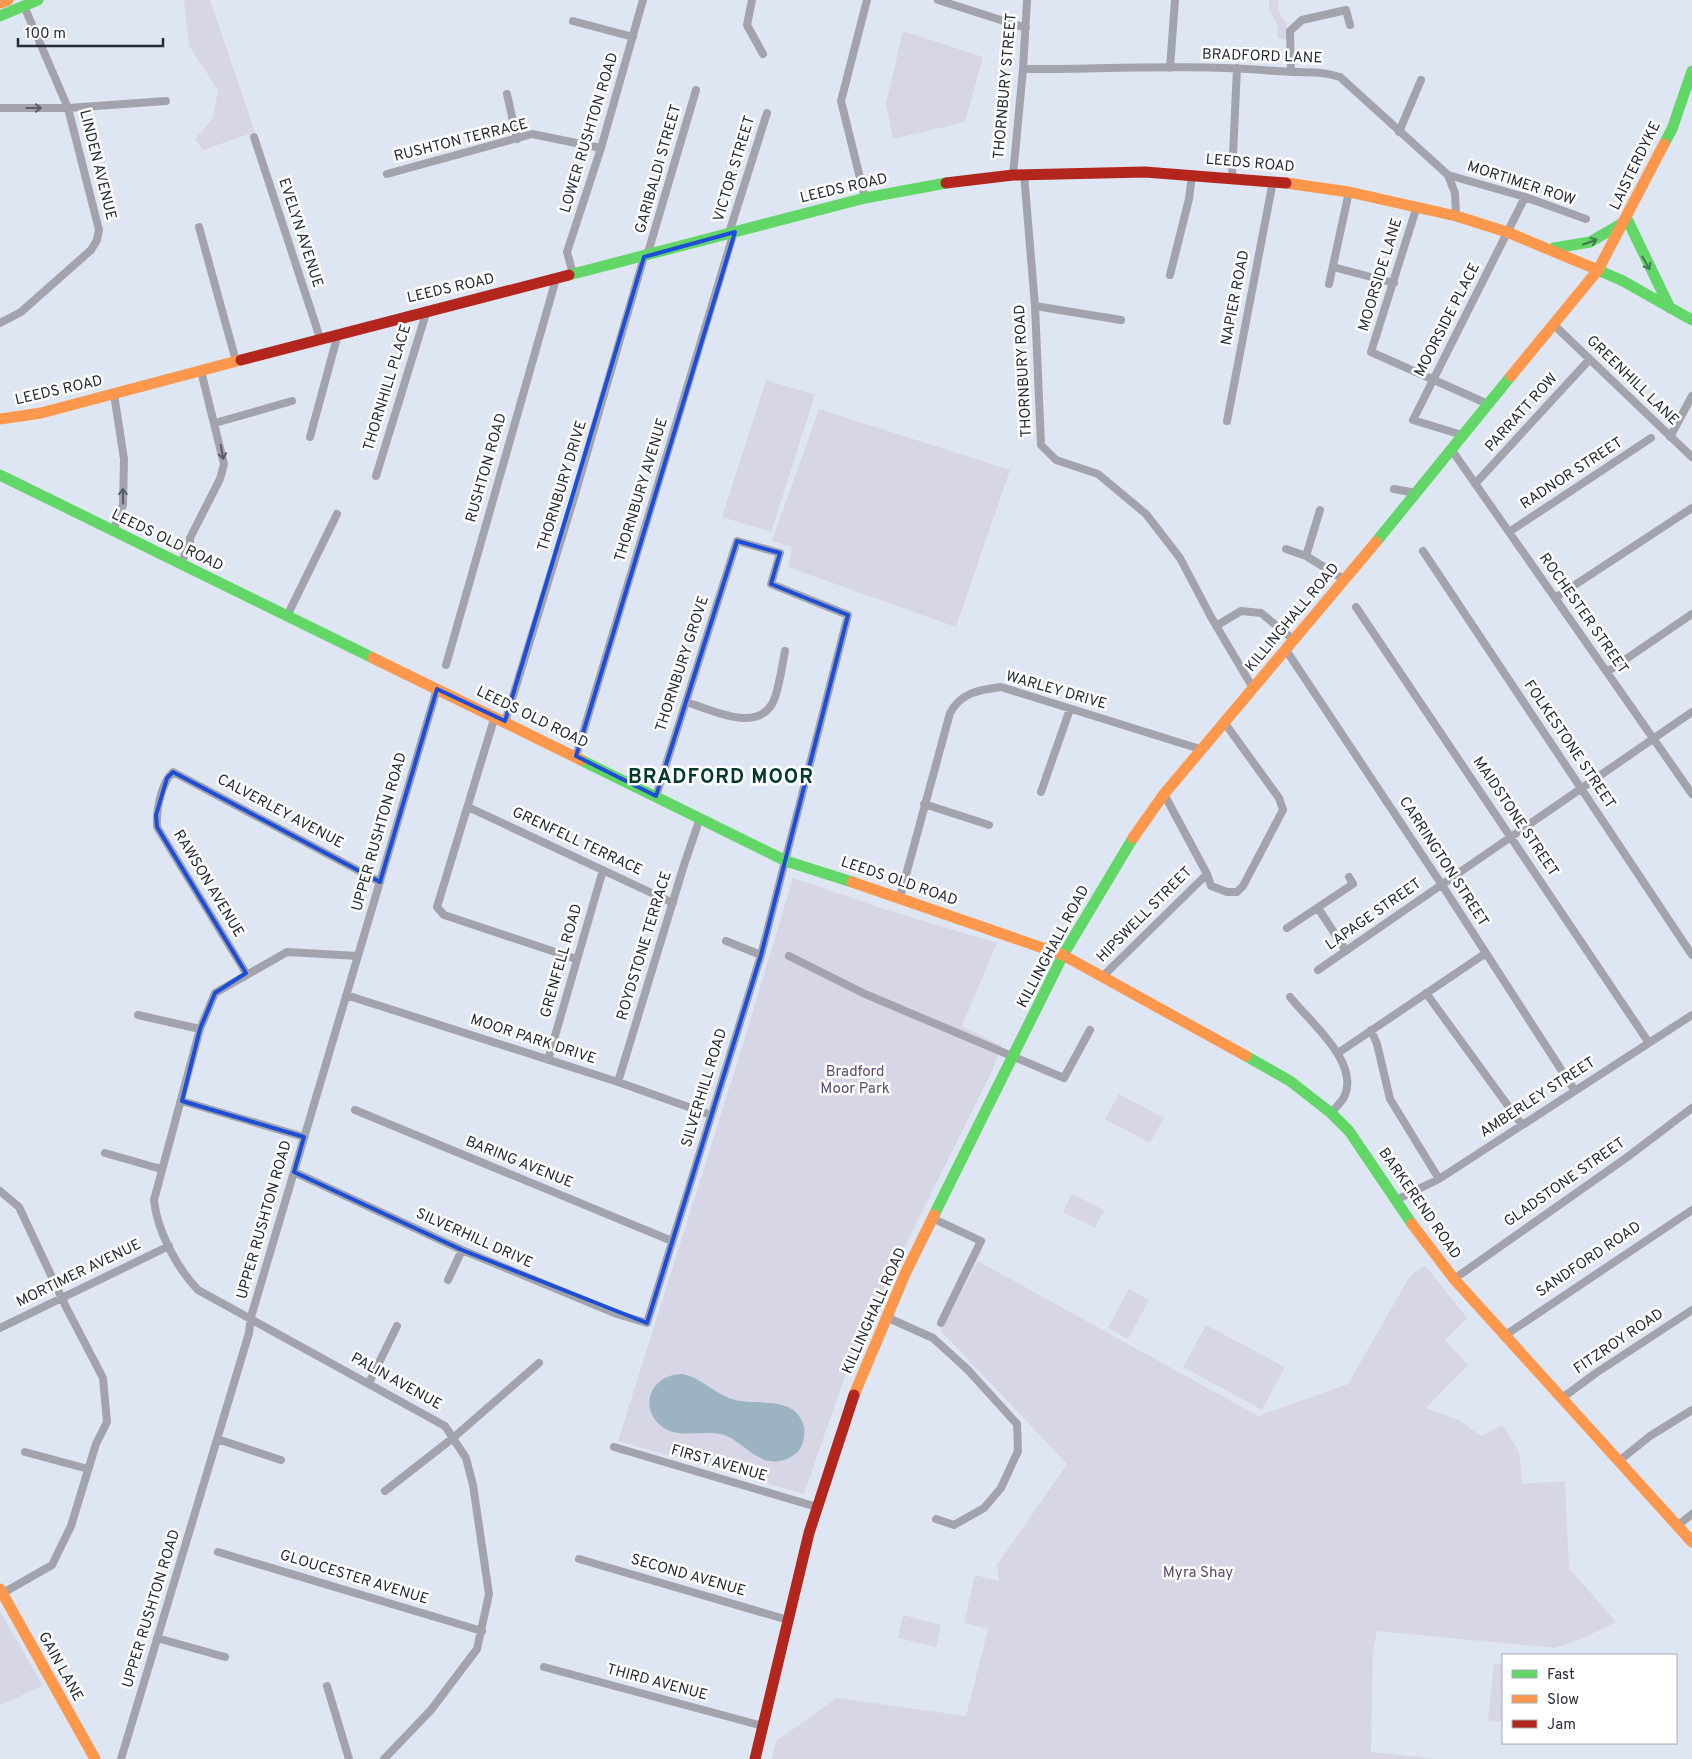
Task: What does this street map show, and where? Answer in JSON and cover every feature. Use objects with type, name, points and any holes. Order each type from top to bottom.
[{"type":"main road","points":[[0,3],[8,0]]},
{"type":"main road","points":[[0,16],[38,0]]},
{"type":"main road","name":"LAISTERDYKE","points":[[1598,270],[1627,218],[1672,129],[1692,71]]},
{"type":"main road","name":"LEEDS ROAD","points":[[0,419],[41,413],[427,310],[646,256],[865,198],[925,186],[1018,175],[1145,172],[1272,180],[1349,192],[1417,206],[1507,232],[1547,248],[1623,281],[1692,320]]},
{"type":"main road","points":[[1547,248],[1569,248],[1589,244],[1608,235],[1627,218],[1642,255],[1660,284],[1670,308]]},
{"type":"main road","name":"KILLINGHALL ROAD","points":[[756,1759],[788,1620],[817,1507],[836,1445],[866,1365],[886,1317],[1063,955],[1120,857],[1164,794],[1200,749],[1286,650],[1315,612],[1345,580],[1598,270]]},
{"type":"main road","name":"LEEDS OLD ROAD","points":[[0,475],[180,565],[576,756],[786,861],[900,896],[1063,955]]},
{"type":"main road","name":"BARKEREND ROAD","points":[[1063,955],[1290,1081],[1331,1113],[1349,1131],[1416,1230],[1454,1279],[1692,1542]]},
{"type":"main road","name":"GAIN LANE","points":[[1,1591],[95,1759]]},
{"type":"street","name":"LOWER RUSHTON ROAD","points":[[572,274],[567,252],[601,148],[643,0]]},
{"type":"street","points":[[752,0],[747,25],[763,54]]},
{"type":"street","points":[[865,198],[840,101],[867,0]]},
{"type":"street","points":[[938,0],[1026,28]]},
{"type":"street","name":"THORNBURY STREET","points":[[1018,175],[1027,0]]},
{"type":"street","points":[[1170,68],[1175,0]]},
{"type":"street","name":"LINDEN AVENUE","points":[[0,323],[27,307],[91,250],[99,235],[98,223],[68,108],[24,6]]},
{"type":"street","points":[[1290,72],[1290,31],[1302,20],[1346,10],[1350,26]]},
{"type":"street","points":[[573,21],[633,37]]},
{"type":"street","points":[[1232,178],[1237,68]]},
{"type":"street","name":"BRADFORD LANE","points":[[1023,69],[1237,68],[1290,72],[1322,71],[1340,77],[1398,132],[1448,175]]},
{"type":"street","points":[[1398,132],[1421,80]]},
{"type":"street","name":"GARIBALDI STREET","points":[[646,256],[696,90]]},
{"type":"street","points":[[506,94],[516,139]]},
{"type":"street","points":[[0,108],[68,108],[166,101]]},
{"type":"street","name":"VICTOR STREET","points":[[732,232],[767,113]]},
{"type":"street","name":"RUSHTON TERRACE","points":[[388,174],[532,134],[601,148]]},
{"type":"street","name":"EVELYN AVENUE","points":[[254,137],[320,338]]},
{"type":"street","points":[[1170,274],[1189,199],[1192,174]]},
{"type":"street","name":"THORNBURY ROAD","points":[[1018,175],[1035,306],[1041,445],[1056,460],[1098,474],[1146,514],[1180,558],[1216,626],[1253,688]]},
{"type":"street","points":[[1448,175],[1456,193],[1456,216]]},
{"type":"street","name":"MORTIMER ROW","points":[[1448,175],[1525,197],[1586,220]]},
{"type":"street","name":"NAPIER ROAD","points":[[1227,421],[1272,180]]},
{"type":"street","points":[[1329,284],[1349,192]]},
{"type":"street","name":"MOORSIDE PLACE","points":[[1462,435],[1413,420],[1525,197]]},
{"type":"street","name":"MOORSIDE LANE","points":[[1417,206],[1371,352],[1433,380]]},
{"type":"street","points":[[199,227],[236,361]]},
{"type":"street","name":"THORNBURY AVENUE","points":[[576,756],[732,232]]},
{"type":"street","name":"THORNBURY DRIVE","points":[[576,959],[444,915],[437,908],[468,807],[500,719],[573,501],[646,256]]},
{"type":"street","points":[[1333,267],[1394,283]]},
{"type":"street","name":"RUSHTON ROAD","points":[[446,664],[556,279]]},
{"type":"street","points":[[1035,306],[1121,320]]},
{"type":"street","name":"THORNHILL PLACE","points":[[376,476],[427,310]]},
{"type":"street","name":"GREENHILL LANE","points":[[1553,324],[1692,457]]},
{"type":"street","points":[[310,437],[338,334]]},
{"type":"street","name":"PARRATT ROW","points":[[1475,484],[1592,362]]},
{"type":"street","points":[[180,565],[190,544],[190,538],[222,472],[224,455],[201,371]]},
{"type":"street","points":[[1433,380],[1488,404]]},
{"type":"street","points":[[113,531],[123,505],[124,459],[114,394]]},
{"type":"street","points":[[1670,436],[1692,396]]},
{"type":"street","points":[[215,423],[292,401]]},
{"type":"street","name":"RADNOR STREET","points":[[1509,532],[1651,438]]},
{"type":"street","name":"ROCHESTER STREET","points":[[1451,449],[1692,794]]},
{"type":"street","points":[[1394,489],[1416,493]]},
{"type":"street","points":[[1555,598],[1692,508]]},
{"type":"street","points":[[1306,556],[1320,510]]},
{"type":"street","points":[[288,616],[337,514]]},
{"type":"street","name":"SILVERHILL ROAD","points":[[647,1323],[761,955],[848,615],[771,584],[780,553],[737,541]]},
{"type":"street","name":"THORNBURY GROVE","points":[[656,796],[737,541]]},
{"type":"street","points":[[1286,549],[1306,556],[1345,580]]},
{"type":"street","name":"FOLKESTONE STREET","points":[[1423,551],[1692,955]]},
{"type":"street","name":"MAIDSTONE STREET","points":[[1356,607],[1512,836],[1649,1043]]},
{"type":"street","points":[[1216,626],[1241,611],[1262,613],[1294,640]]},
{"type":"street","points":[[1606,672],[1692,614]]},
{"type":"street","name":"CARRINGTON STREET","points":[[1286,650],[1442,885],[1575,1091]]},
{"type":"street","points":[[686,702],[744,720],[755,718],[772,704],[785,651]]},
{"type":"street","name":"WARLEY DRIVE","points":[[900,896],[950,713],[955,703],[965,696],[978,690],[1001,687],[1200,749]]},
{"type":"street","name":"UPPER RUSHTON ROAD","points":[[121,1759],[249,1333],[251,1318],[437,690]]},
{"type":"street","points":[[1041,792],[1070,709]]},
{"type":"street","name":"LAPAGE STREET","points":[[1318,970],[1692,712]]},
{"type":"street","points":[[1164,794],[1173,814],[1207,874],[1210,886],[1227,892],[1236,892],[1242,886],[1282,810],[1279,798],[1224,722]]},
{"type":"street","name":"CALVERLEY AVENUE","points":[[167,778],[173,772],[184,777],[380,882]]},
{"type":"street","name":"RAWSON AVENUE","points":[[167,778],[156,815],[157,827],[246,973]]},
{"type":"street","points":[[924,804],[988,825]]},
{"type":"street","name":"GRENFELL TERRACE","points":[[468,807],[673,903]]},
{"type":"street","name":"ROYDSTONE TERRACE","points":[[618,1082],[700,818]]},
{"type":"street","name":"GRENFELL ROAD","points":[[548,1060],[576,959],[604,870]]},
{"type":"street","name":"HIPSWELL STREET","points":[[1103,976],[1207,874]]},
{"type":"street","points":[[1287,928],[1353,884],[1349,878]]},
{"type":"street","points":[[1318,908],[1346,951]]},
{"type":"street","points":[[726,941],[761,955]]},
{"type":"street","name":"PALIN AVENUE","points":[[358,956],[286,952],[246,973],[215,993],[200,1029],[154,1200],[155,1213],[169,1246],[189,1281],[198,1290],[445,1426],[466,1458],[473,1485],[489,1594],[482,1631],[476,1649],[437,1703],[384,1759]]},
{"type":"street","points":[[1338,1053],[1486,953]]},
{"type":"street","points":[[789,956],[865,994],[1064,1078],[1090,1030]]},
{"type":"street","points":[[1426,993],[1522,1126]]},
{"type":"street","name":"MOOR PARK DRIVE","points":[[346,995],[618,1082],[711,1114]]},
{"type":"street","points":[[1290,997],[1319,1027],[1338,1053],[1348,1086],[1345,1096],[1331,1113]]},
{"type":"street","points":[[138,1015],[200,1029]]},
{"type":"street","name":"AMBERLEY STREET","points":[[1396,1200],[1439,1179],[1692,1015]]},
{"type":"street","points":[[1371,1030],[1377,1044],[1390,1099],[1439,1179]]},
{"type":"street","points":[[182,1101],[304,1137]]},
{"type":"street","name":"GLADSTONE STREET","points":[[1454,1279],[1626,1158],[1692,1108]]},
{"type":"street","name":"BARING AVENUE","points":[[355,1110],[672,1241]]},
{"type":"street","points":[[105,1153],[161,1169]]},
{"type":"street","name":"SILVERHILL DRIVE","points":[[294,1172],[462,1250],[617,1314],[647,1323]]},
{"type":"street","points":[[0,1191],[19,1208],[103,1378],[107,1422],[96,1444],[71,1526],[52,1565],[1,1591]]},
{"type":"street","name":"SANDFORD ROAD","points":[[1504,1336],[1669,1223],[1692,1210]]},
{"type":"street","points":[[934,1219],[981,1241],[941,1323]]},
{"type":"street","name":"MORTIMER AVENUE","points":[[0,1328],[169,1246]]},
{"type":"street","points":[[448,1280],[462,1250]]},
{"type":"street","name":"FITZROY ROAD","points":[[1562,1398],[1596,1373],[1692,1310]]},
{"type":"street","points":[[886,1317],[933,1338],[968,1370],[1017,1424],[1018,1451],[1001,1488],[984,1508],[954,1525],[936,1519]]},
{"type":"street","points":[[369,1383],[397,1326]]},
{"type":"street","points":[[385,1491],[453,1438],[539,1363]]},
{"type":"street","points":[[1619,1461],[1650,1436],[1692,1410]]},
{"type":"street","points":[[217,1439],[281,1460]]},
{"type":"street","name":"FIRST AVENUE","points":[[614,1447],[817,1507]]},
{"type":"street","points":[[24,1452],[88,1469]]},
{"type":"street","points":[[1677,1526],[1692,1514]]},
{"type":"street","name":"GLOUCESTER AVENUE","points":[[218,1552],[482,1631]]},
{"type":"street","name":"SECOND AVENUE","points":[[579,1559],[788,1620]]},
{"type":"street","points":[[157,1638],[225,1657]]},
{"type":"street","name":"THIRD AVENUE","points":[[544,1667],[763,1726]]},
{"type":"street","points":[[327,1686],[349,1759]]},
{"type":"highlighted area","points":[[735,232],[576,756],[656,796],[737,541],[780,553],[771,584],[848,615],[761,955],[647,1323],[462,1250],[294,1172],[304,1137],[182,1101],[200,1029],[215,993],[246,973],[157,827],[156,815],[167,778],[173,772],[184,777],[380,882],[437,689],[505,721],[644,257]]},
{"type":"green space","points":[[184,0],[210,0],[255,132],[203,150],[195,139],[213,118],[218,90],[189,46]]},
{"type":"green space","points":[[1269,0],[1279,0],[1278,10],[1287,23],[1286,39],[1278,38],[1277,23],[1269,10]]},
{"type":"green space","points":[[903,31],[983,57],[965,122],[893,139],[886,103]]},
{"type":"green space","points":[[766,380],[815,395],[771,532],[722,517]]},
{"type":"green space","points":[[819,409],[1010,470],[956,627],[788,567],[792,547],[772,541]]},
{"type":"green space","name":"Bradford Moor Park","points":[[793,878],[887,910],[997,943],[962,1026],[1002,1046],[991,1073],[855,1347],[804,1494],[618,1441],[739,1057]]},
{"type":"green space","points":[[1119,1094],[1164,1118],[1150,1143],[1105,1119]]},
{"type":"green space","points":[[1072,1194],[1104,1210],[1095,1228],[1063,1212]]},
{"type":"green space","name":"Myra Shay","points":[[978,1261],[1258,1416],[1348,1384],[1410,1276],[1425,1265],[1467,1318],[1445,1340],[1468,1365],[1426,1408],[1459,1420],[1481,1436],[1502,1425],[1519,1452],[1522,1484],[1565,1481],[1569,1568],[1616,1622],[1581,1639],[1555,1648],[1377,1631],[1373,1652],[1371,1752],[1439,1759],[772,1759],[776,1741],[837,1698],[966,1716],[988,1629],[964,1623],[975,1575],[999,1581],[997,1565],[1067,1464],[941,1331]]},
{"type":"green space","points":[[1129,1289],[1149,1300],[1128,1339],[1108,1328]]},
{"type":"green space","points":[[1206,1325],[1285,1367],[1262,1410],[1183,1367]]},
{"type":"green space","points":[[0,1611],[43,1686],[0,1705]]},
{"type":"green space","points":[[903,1615],[941,1625],[936,1647],[898,1638]]},
{"type":"green space","points":[[1494,1663],[1502,1664],[1502,1722],[1488,1720]]},
{"type":"shaded area","points":[[682,1374],[695,1378],[732,1399],[774,1403],[793,1409],[800,1416],[804,1427],[804,1438],[800,1449],[786,1459],[770,1461],[758,1457],[724,1435],[717,1433],[678,1433],[664,1428],[656,1421],[651,1412],[649,1403],[651,1394],[655,1386],[662,1380]]},
{"type":"traffic: fast","points":[[0,16],[38,0]]},
{"type":"traffic: fast","points":[[1664,144],[1672,129],[1692,71]]},
{"type":"traffic: fast","points":[[569,275],[865,198],[946,183]]},
{"type":"traffic: fast","points":[[1627,219],[1670,308]]},
{"type":"traffic: fast","points":[[1554,248],[1590,242],[1621,224]]},
{"type":"traffic: fast","points":[[1598,270],[1623,281],[1692,320]]},
{"type":"traffic: fast","points":[[1376,542],[1511,376]]},
{"type":"traffic: fast","points":[[0,475],[373,658]]},
{"type":"traffic: fast","points":[[581,760],[786,861],[852,882]]},
{"type":"traffic: fast","points":[[934,1215],[1063,955],[1133,838]]},
{"type":"traffic: fast","points":[[1246,1056],[1290,1081],[1331,1113],[1349,1131],[1412,1224]]},
{"type":"traffic: slow","points":[[0,3],[8,0]]},
{"type":"traffic: slow","points":[[1511,376],[1598,270],[1664,144]]},
{"type":"traffic: slow","points":[[1286,183],[1349,192],[1456,216],[1507,232],[1598,270]]},
{"type":"traffic: slow","points":[[0,419],[41,413],[241,360]]},
{"type":"traffic: slow","points":[[1133,838],[1164,794],[1376,542]]},
{"type":"traffic: slow","points":[[373,658],[581,760]]},
{"type":"traffic: slow","points":[[852,882],[1063,955],[1246,1056]]},
{"type":"traffic: slow","points":[[854,1395],[905,1274],[934,1215]]},
{"type":"traffic: slow","points":[[1412,1224],[1454,1279],[1692,1542]]},
{"type":"traffic: slow","points":[[0,1589],[95,1759]]},
{"type":"traffic: jam","points":[[946,183],[1013,175],[1145,172],[1286,183]]},
{"type":"traffic: jam","points":[[241,360],[569,275]]},
{"type":"traffic: jam","points":[[755,1759],[809,1533],[854,1395]]},
{"type":"district","name":"BRADFORD MOOR","points":[[721,778]]}]
